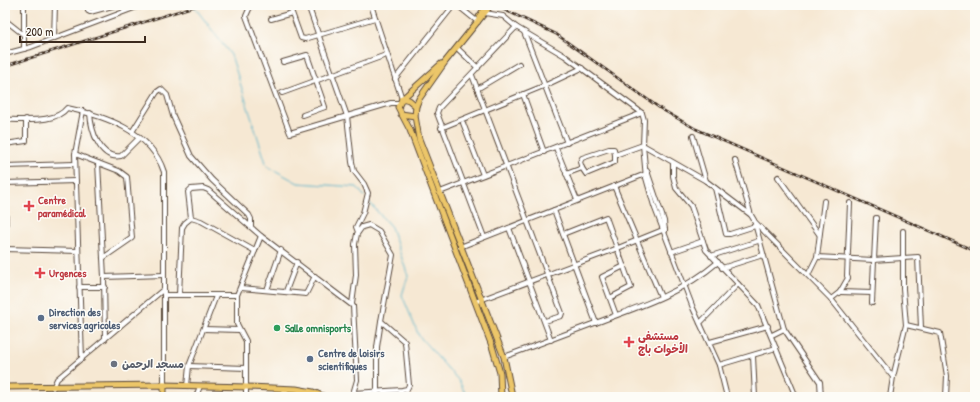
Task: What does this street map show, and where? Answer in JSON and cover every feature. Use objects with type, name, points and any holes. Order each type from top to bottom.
[{"type":"main road","points":[[478,22],[487,5]]},
{"type":"main road","points":[[491,5],[445,62],[416,106],[415,116],[419,139],[504,357],[513,396]]},
{"type":"main road","points":[[445,62],[401,100],[398,107],[412,136],[498,363],[501,397]]},
{"type":"main road","points":[[401,100],[409,100],[416,106]]},
{"type":"main road","points":[[401,114],[415,116]]},
{"type":"main road","points":[[164,385],[164,397]]},
{"type":"main road","points":[[5,387],[52,388],[164,385],[247,387],[296,389],[325,397]]},
{"type":"main road","points":[[501,397],[507,392],[513,396]]},
{"type":"street","points":[[24,5],[24,49]]},
{"type":"street","points":[[54,38],[55,5]]},
{"type":"street","points":[[88,5],[88,11],[90,12],[116,5]]},
{"type":"street","points":[[5,54],[24,49],[142,5]]},
{"type":"street","points":[[256,5],[250,7],[246,16],[290,133],[401,100],[371,5]]},
{"type":"street","points":[[308,5],[347,116],[354,171],[364,184],[368,193],[363,213],[356,227],[358,232]]},
{"type":"street","points":[[395,79],[455,5],[478,22]]},
{"type":"street","points":[[271,19],[292,13],[301,38],[304,40],[375,18]]},
{"type":"street","points":[[485,13],[503,16],[516,27],[551,46],[642,114],[644,120],[643,145],[654,206],[664,229],[684,287],[710,342],[719,365],[727,397]]},
{"type":"street","points":[[5,20],[24,35]]},
{"type":"street","points":[[484,237],[437,116],[439,108],[516,27]]},
{"type":"street","points":[[524,31],[567,143]]},
{"type":"street","points":[[457,48],[478,68]]},
{"type":"street","points":[[283,62],[307,55],[325,107],[303,115]]},
{"type":"street","points":[[282,93],[386,55]]},
{"type":"street","points":[[477,89],[519,64]]},
{"type":"street","points":[[441,128],[546,85],[582,68]]},
{"type":"street","points":[[472,75],[549,274],[562,314],[561,316],[545,321]]},
{"type":"street","points":[[132,132],[157,92],[161,89],[167,95],[173,116],[191,156],[212,180],[249,215],[252,221],[251,227]]},
{"type":"street","points":[[523,94],[544,152]]},
{"type":"street","points":[[5,120],[54,118],[63,113],[67,108],[83,111],[115,122],[132,132],[153,150],[164,172],[164,385]]},
{"type":"street","points":[[82,359],[75,154],[83,111]]},
{"type":"street","points":[[90,113],[91,128],[97,145],[112,155],[121,156],[139,138]]},
{"type":"street","points":[[440,192],[642,114]]},
{"type":"street","points":[[5,144],[26,141],[26,119]]},
{"type":"street","points":[[463,123],[483,175]]},
{"type":"street","points":[[693,136],[706,181]]},
{"type":"street","points":[[615,155],[643,145]]},
{"type":"street","points":[[643,145],[706,181],[750,215],[831,299],[893,376]]},
{"type":"street","points":[[556,148],[578,200]]},
{"type":"street","points":[[610,148],[614,150],[615,162],[586,174],[582,168],[580,162],[582,158],[610,148]]},
{"type":"street","points":[[75,154],[119,171],[127,177],[132,234],[131,240],[104,258]]},
{"type":"street","points":[[735,160],[750,215]]},
{"type":"street","points":[[98,163],[104,258],[105,339]]},
{"type":"street","points":[[673,163],[673,176],[676,188],[691,206],[703,241],[711,256],[758,305],[772,335],[796,397]]},
{"type":"street","points":[[5,166],[75,164]]},
{"type":"street","points":[[566,174],[582,168]]},
{"type":"street","points":[[5,172],[6,249],[78,251]]},
{"type":"street","points":[[460,247],[647,172]]},
{"type":"street","points":[[778,177],[819,234]]},
{"type":"street","points":[[5,183],[76,181]]},
{"type":"street","points":[[614,186],[661,297]]},
{"type":"street","points":[[191,218],[188,192],[191,189],[203,188],[208,190],[229,206],[261,236],[352,304]]},
{"type":"street","points":[[715,188],[726,234],[755,226]]},
{"type":"street","points":[[808,275],[817,257],[824,201]]},
{"type":"street","points":[[831,299],[840,292],[848,278],[846,276],[846,257],[850,203]]},
{"type":"street","points":[[554,210],[596,323]]},
{"type":"street","points":[[563,234],[605,217],[618,248],[631,288],[610,298]]},
{"type":"street","points":[[191,218],[200,221],[255,251]]},
{"type":"street","points":[[179,295],[182,228],[184,223],[191,218]]},
{"type":"street","points":[[872,303],[876,218]]},
{"type":"street","points":[[754,220],[758,241],[784,329],[820,382],[821,397]]},
{"type":"street","points":[[377,393],[377,347],[381,321],[393,255],[379,231],[372,226],[364,226],[358,232],[355,244],[356,275],[352,304],[354,310],[357,380],[353,395],[377,393],[405,390],[408,385],[405,342],[381,321]]},
{"type":"street","points":[[509,228],[551,340]]},
{"type":"street","points":[[475,302],[637,241],[664,229]]},
{"type":"street","points":[[890,397],[893,376],[906,325],[903,289],[903,231]]},
{"type":"street","points":[[246,397],[246,341],[237,324],[237,295],[261,236]]},
{"type":"street","points":[[671,252],[703,241]]},
{"type":"street","points":[[711,256],[758,241]]},
{"type":"street","points":[[267,290],[281,250]]},
{"type":"street","points":[[722,268],[763,255]]},
{"type":"street","points":[[817,257],[846,257],[873,260],[918,257],[920,328]]},
{"type":"street","points":[[286,291],[297,262]]},
{"type":"street","points":[[504,357],[616,316],[684,287],[698,279],[718,262]]},
{"type":"street","points":[[616,316],[602,277],[624,266]]},
{"type":"street","points":[[104,277],[164,275]]},
{"type":"street","points":[[241,288],[306,294],[315,276]]},
{"type":"street","points":[[700,323],[738,284]]},
{"type":"street","points":[[79,287],[104,286]]},
{"type":"street","points":[[52,388],[57,379],[164,289]]},
{"type":"street","points":[[840,292],[872,293]]},
{"type":"street","points":[[164,295],[237,295]]},
{"type":"street","points":[[187,386],[189,366],[216,296]]},
{"type":"street","points":[[906,325],[940,333],[947,376],[946,397]]},
{"type":"street","points":[[710,342],[768,326]]},
{"type":"street","points":[[204,329],[239,330]]},
{"type":"street","points":[[772,335],[784,329]]},
{"type":"street","points":[[719,365],[776,348]]},
{"type":"street","points":[[753,356],[755,397]]},
{"type":"street","points":[[189,366],[246,368]]},
{"type":"street","points":[[196,397],[200,386]]},
{"type":"waterway","points":[[193,5],[231,55],[267,166],[298,183],[357,187],[364,196]]},
{"type":"waterway","points":[[369,202],[391,227],[408,276],[402,295],[419,336],[459,381],[467,397]]},
{"type":"railway","points":[[5,66],[198,5]]},
{"type":"railway","points":[[494,5],[556,34],[661,109],[696,129],[975,251]]},
{"type":"place","name":"Centre paramédical","points":[[29,206]]},
{"type":"place","name":"Urgences","points":[[40,273]]},
{"type":"place","name":"Direction des services agricoles","points":[[41,318]]},
{"type":"place","name":"Salle omnisports","points":[[277,328]]},
{"type":"place","name":"مستشفى الأخوات باج","points":[[629,342]]},
{"type":"place","name":"Centre de loisirs scientifiques","points":[[310,359]]},
{"type":"place","name":"مسجد الرحمن","points":[[114,364]]}]
